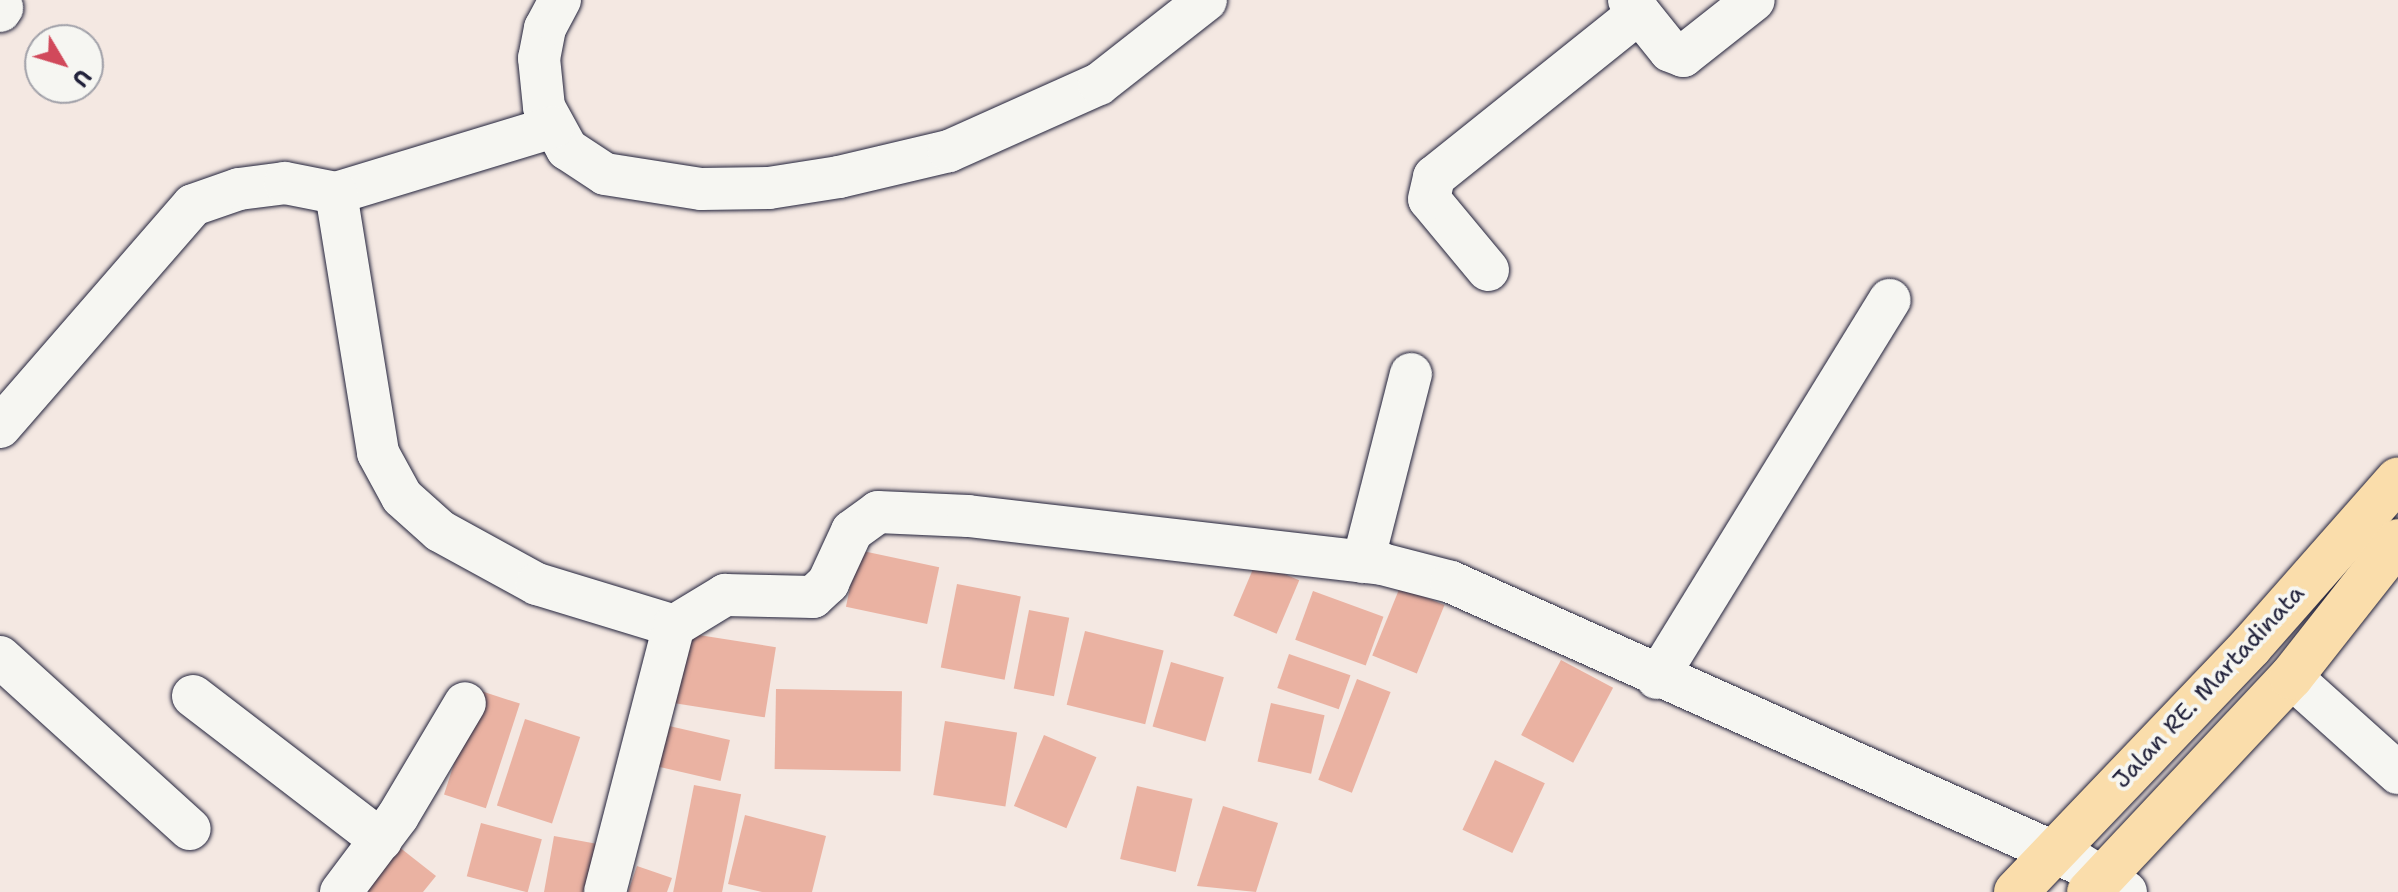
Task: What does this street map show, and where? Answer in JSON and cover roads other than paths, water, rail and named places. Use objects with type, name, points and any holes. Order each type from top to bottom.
[{"type":"highway","name":"Jalan RE. Martadinata","points":[[2016,892],[2321,567],[2379,542],[2398,479]]},
{"type":"highway","points":[[2107,887],[2291,677],[2357,590],[2379,542]]},
{"type":"street","points":[[554,2],[539,58],[544,107],[567,149],[605,174],[701,189],[811,181],[949,151],[1099,84],[1206,0]]},
{"type":"street","points":[[1488,270],[1429,199],[1434,177],[1634,6],[1670,51],[1683,56],[1754,0]]},
{"type":"street","points":[[0,427],[193,205],[239,189],[285,183],[344,191],[553,127]]},
{"type":"street","points":[[344,191],[378,453],[402,497],[440,531],[537,584],[674,626]]},
{"type":"street","points":[[1657,678],[1890,300]]},
{"type":"street","points":[[1363,562],[1411,374]]},
{"type":"street","points":[[605,892],[674,626],[725,595],[813,597],[828,583],[852,531],[878,512],[968,516],[1363,562],[1451,582],[1657,678],[2054,853],[2107,887]]},
{"type":"street","points":[[0,657],[190,829]]},
{"type":"street","points":[[2291,677],[2398,773]]},
{"type":"street","points":[[193,696],[381,840]]},
{"type":"street","points":[[341,892],[381,840],[465,703]]}]
